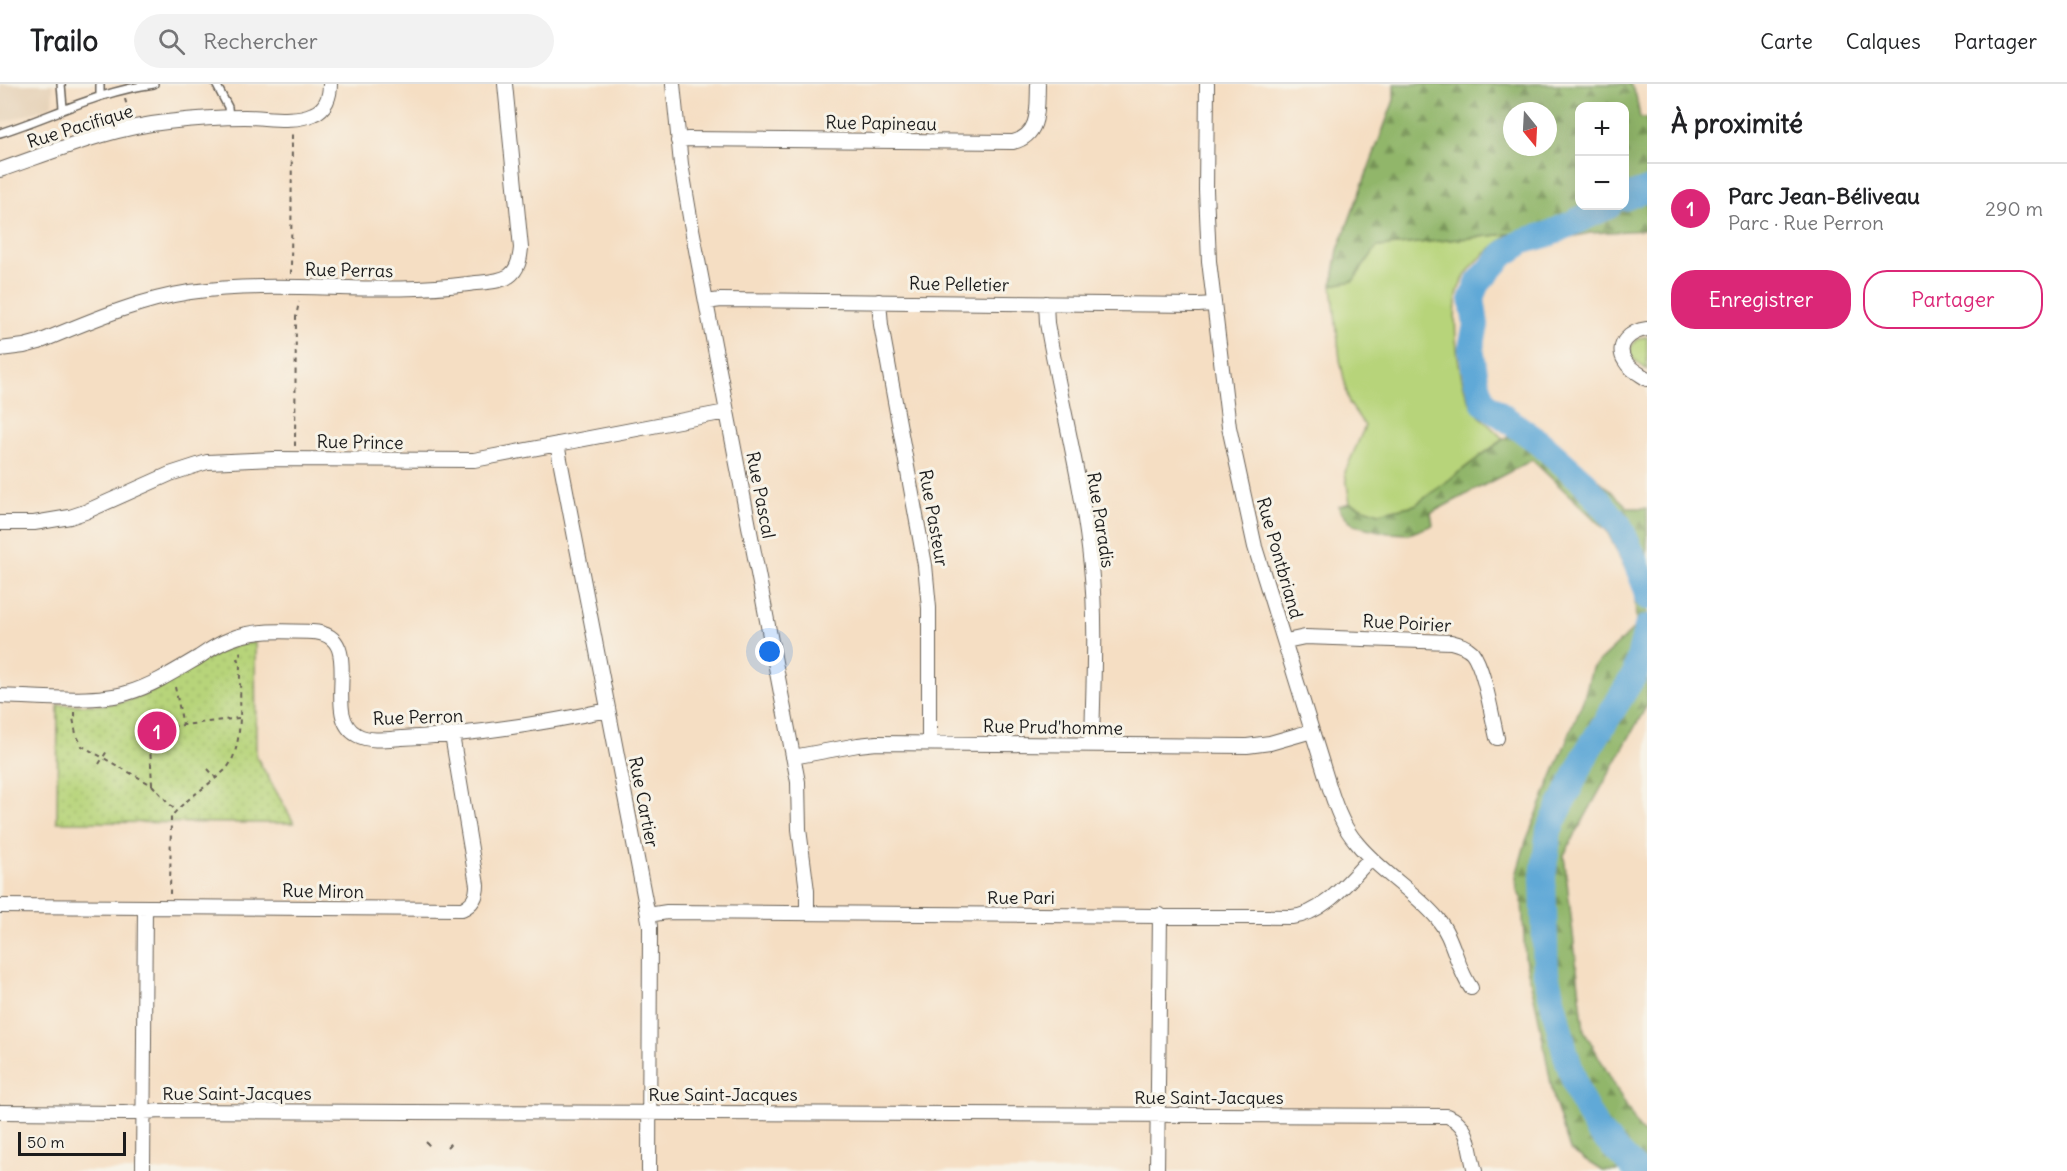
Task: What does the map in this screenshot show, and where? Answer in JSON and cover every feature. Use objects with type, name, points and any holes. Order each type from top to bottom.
[{"type":"street","name":"Rue Pacifique","points":[[0,170],[132,127],[229,118],[294,118],[314,114],[328,99],[330,84]]},
{"type":"street","name":"Rue Perras","points":[[0,349],[31,344],[120,310],[191,292],[248,288],[417,289],[496,280],[510,276],[517,267],[521,248],[505,84]]},
{"type":"street","name":"Rue Pascal","points":[[673,84],[678,141],[706,302],[798,782],[799,829],[807,891],[807,914]]},
{"type":"street","name":"Rue Papineau","points":[[678,141],[692,139],[1013,142],[1025,137],[1034,128],[1037,116],[1038,84]]},
{"type":"street","name":"Rue Pontbriand","points":[[1207,84],[1206,209],[1213,304],[1225,401],[1238,474],[1256,547],[1338,812],[1357,844],[1437,918],[1447,933],[1460,970],[1471,988]]},
{"type":"street","name":"Rue Pelletier","points":[[706,302],[721,300],[1213,304]]},
{"type":"street","name":"Rue Pasteur","points":[[879,301],[881,325],[925,565],[929,620],[928,743]]},
{"type":"street","name":"Rue Paradis","points":[[1046,303],[1049,334],[1091,566],[1093,597],[1092,745]]},
{"type":"street","points":[[1647,329],[1631,333],[1622,345],[1621,352],[1628,365],[1647,380]]},
{"type":"street","name":"Rue Prince","points":[[0,523],[34,523],[70,517],[170,474],[207,462],[273,459],[455,461],[494,456],[726,412]]},
{"type":"street","name":"Rue Cartier","points":[[557,444],[651,936],[649,1171]]},
{"type":"street","name":"Rue Perron","points":[[0,696],[81,698],[125,694],[146,686],[231,638],[263,632],[317,632],[329,636],[338,646],[341,661],[343,714],[347,726],[355,734],[372,738],[452,735],[528,725],[609,710]]},
{"type":"street","name":"Rue Poirier","points":[[1286,641],[1305,637],[1451,642],[1466,647],[1479,666],[1497,738]]},
{"type":"street","name":"Rue Prud'homme","points":[[793,757],[867,744],[1247,746],[1312,731]]},
{"type":"street","name":"Rue Miron","points":[[0,906],[448,910],[468,906],[476,898],[477,885],[452,735]]},
{"type":"street","name":"Rue Pari","points":[[648,915],[667,912],[1292,917],[1305,915],[1320,908],[1371,858]]},
{"type":"street","points":[[143,1171],[145,907]]},
{"type":"street","points":[[1157,1171],[1160,915]]},
{"type":"street","name":"Rue Saint-Jacques","points":[[0,1112],[1447,1116],[1459,1123],[1467,1134],[1475,1171]]},
{"type":"lane","points":[[61,84],[63,108]]},
{"type":"lane","points":[[100,84],[100,96]]},
{"type":"lane","points":[[0,133],[39,121],[63,108],[100,96],[154,84]]},
{"type":"lane","points":[[216,84],[228,107],[229,118]]},
{"type":"path","points":[[125,98],[129,118]]},
{"type":"path","points":[[292,277],[290,268],[293,127]]},
{"type":"path","points":[[295,449],[296,317],[299,296]]},
{"type":"path","points":[[170,897],[170,822],[176,811],[230,765],[235,756],[239,718],[240,663],[237,659],[241,657],[238,644]]},
{"type":"path","points":[[173,681],[183,725]]},
{"type":"path","points":[[75,705],[73,721],[78,741],[88,750],[152,785],[176,811]]},
{"type":"path","points":[[152,785],[149,752],[153,735],[161,728],[239,718]]},
{"type":"path","points":[[99,764],[107,751]]},
{"type":"path","points":[[208,769],[216,778]]},
{"type":"path","points":[[136,783],[140,777]]},
{"type":"path","points":[[426,1142],[431,1147]]},
{"type":"path","points":[[447,1147],[451,1143]]},
{"type":"shaded area","points":[[0,84],[53,84],[52,104],[48,108],[0,123]]},
{"type":"green space","points":[[1394,84],[1630,84],[1636,95],[1640,118],[1647,118],[1647,230],[1590,233],[1560,239],[1509,234],[1377,247],[1353,281],[1332,285],[1338,250],[1394,100]]},
{"type":"green space","points":[[1509,234],[1481,258],[1463,279],[1456,299],[1455,314],[1457,350],[1468,399],[1477,413],[1503,439],[1415,505],[1379,513],[1350,503],[1345,472],[1365,426],[1349,403],[1340,360],[1332,285],[1353,280],[1376,247]]},
{"type":"green space","points":[[1647,337],[1647,370],[1631,357],[1631,353],[1632,345],[1636,340]]},
{"type":"green space","points":[[1524,424],[1583,465],[1629,508],[1647,508],[1647,705],[1564,855],[1584,1030],[1638,1127],[1647,1138],[1647,1171],[1603,1171],[1570,1150],[1554,1100],[1525,959],[1522,899],[1517,891],[1516,876],[1526,841],[1584,698],[1592,668],[1636,627],[1635,589],[1607,531],[1532,460],[1431,513],[1433,525],[1409,534],[1388,533],[1354,525],[1340,511],[1339,506],[1350,503],[1379,513],[1415,505]]},
{"type":"green space","points":[[255,642],[256,756],[294,823],[57,822],[58,705],[100,705],[131,700],[225,650]]},
{"type":"waterway","points":[[1629,196],[1647,190]]},
{"type":"waterway","points":[[1600,210],[1549,234],[1524,241],[1504,254],[1478,283],[1472,298],[1476,325],[1471,348],[1476,379],[1484,403],[1539,442],[1585,483],[1619,525],[1646,588],[1647,597]]},
{"type":"waterway","points":[[1637,1171],[1597,1130],[1580,1098],[1566,1055],[1546,974],[1543,877],[1549,830],[1588,750],[1635,674],[1647,627]]},
{"type":"place","name":"Parc Jean-Béliveau","points":[[157,731]]}]
